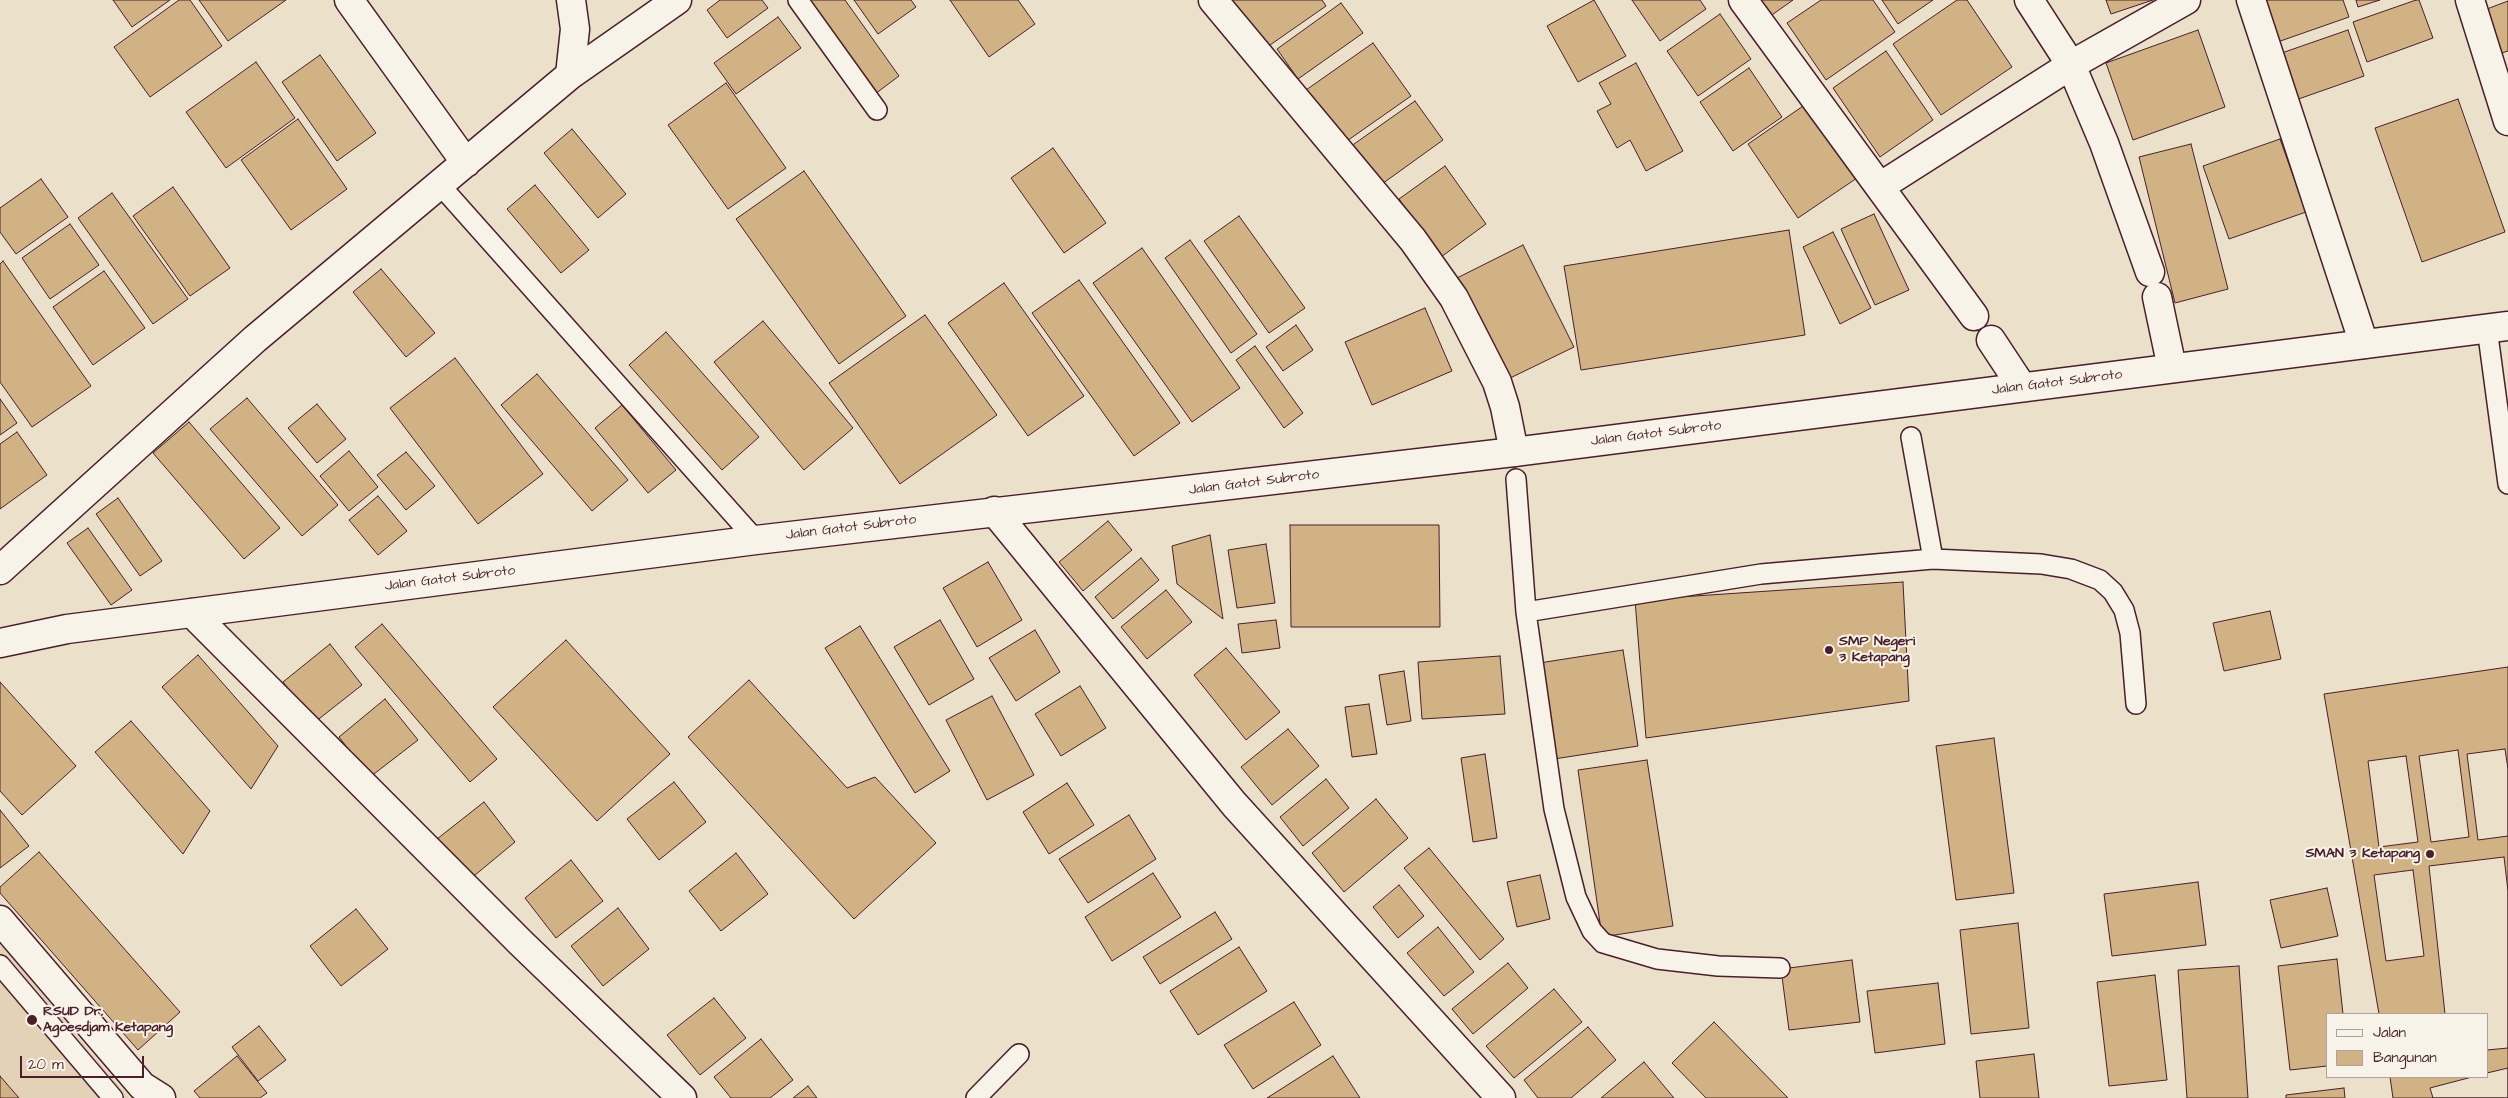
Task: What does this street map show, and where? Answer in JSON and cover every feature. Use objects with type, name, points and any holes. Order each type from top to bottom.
[{"type":"street","points":[[349,0],[466,163]]},
{"type":"street","points":[[570,75],[575,29],[572,0]]},
{"type":"street","points":[[0,570],[255,338],[570,75],[677,0]]},
{"type":"street","points":[[1213,0],[1413,240],[1454,298],[1497,382],[1505,407],[1515,463]]},
{"type":"street","points":[[1743,0],[1881,186],[1974,316]]},
{"type":"street","points":[[2029,0],[2071,65],[2104,143],[2153,284],[2172,368]]},
{"type":"street","points":[[1881,186],[2071,65],[2186,0]]},
{"type":"street","points":[[2251,0],[2364,344]]},
{"type":"street","points":[[2470,0],[2508,121]]},
{"type":"street","name":"Jalan Gatot Subroto","points":[[0,643],[67,629],[994,511],[1515,463],[1905,406],[2022,386],[2497,327]]},
{"type":"street","points":[[1991,340],[2022,386]]},
{"type":"street","points":[[994,511],[1234,804],[1501,1098]]},
{"type":"street","points":[[192,613],[521,943],[682,1098]]},
{"type":"street","points":[[0,920],[142,1086],[161,1098]]},
{"type":"lane","points":[[798,0],[877,110]]},
{"type":"lane","points":[[440,185],[756,540]]},
{"type":"lane","points":[[2497,327],[2508,484]]},
{"type":"lane","points":[[1911,437],[1933,559]]},
{"type":"lane","points":[[1515,463],[1526,612],[1554,809],[1576,897],[1592,931],[1603,943],[1657,959],[1718,966],[1780,968]]},
{"type":"lane","points":[[1526,612],[1761,574],[1933,559],[2041,564],[2071,570],[2100,580],[2113,592],[2124,610],[2130,633],[2136,704]]},
{"type":"lane","points":[[0,965],[113,1098]]},
{"type":"lane","points":[[976,1098],[1019,1054]]},
{"type":"shaded area","name":"RSUD Dr. Agoesdjam Ketapang","points":[[0,943],[129,1098],[0,1098]]},
{"type":"building","points":[[113,0],[170,0],[132,27]]},
{"type":"building","points":[[179,0],[190,0],[222,46],[150,97],[114,47]]},
{"type":"building","points":[[199,0],[286,0],[228,41]]},
{"type":"building","points":[[720,0],[762,0],[768,8],[727,38],[707,10]]},
{"type":"building","points":[[809,0],[845,0],[899,76],[875,94]]},
{"type":"building","points":[[854,0],[911,0],[916,7],[878,34]]},
{"type":"building","points":[[950,0],[1018,0],[1035,24],[989,57]]},
{"type":"building","points":[[1223,0],[1322,0],[1326,6],[1260,52]]},
{"type":"building","points":[[1594,0],[1626,56],[1578,82],[1547,26]]},
{"type":"building","points":[[1632,0],[1700,0],[1706,9],[1660,41]]},
{"type":"building","points":[[1757,0],[1793,0],[1769,17]]},
{"type":"building","points":[[1821,0],[1873,0],[1895,32],[1826,80],[1787,23]]},
{"type":"building","points":[[1882,0],[1933,0],[1898,24]]},
{"type":"building","points":[[1957,0],[1967,0],[2012,67],[1941,115],[1893,44]]},
{"type":"building","points":[[2106,0],[2153,0],[2111,14]]},
{"type":"building","points":[[2254,0],[2343,0],[2349,17],[2269,45]]},
{"type":"building","points":[[2356,0],[2380,0],[2358,7]]},
{"type":"building","points":[[2419,0],[2433,38],[2367,62],[2353,22]]},
{"type":"building","points":[[2508,1],[2508,51],[2495,55],[2479,12]]},
{"type":"building","points":[[1341,3],[1363,33],[1298,79],[1277,49]]},
{"type":"building","points":[[1720,14],[1751,59],[1698,96],[1667,51]]},
{"type":"building","points":[[778,17],[801,48],[736,94],[714,63]]},
{"type":"building","points":[[2198,30],[2225,107],[2133,140],[2106,63]]},
{"type":"building","points":[[2348,30],[2364,76],[2290,102],[2273,56]]},
{"type":"building","points":[[1373,43],[1411,96],[1344,143],[1306,90]]},
{"type":"building","points":[[1886,51],[1933,120],[1880,157],[1833,88]]},
{"type":"building","points":[[320,55],[376,133],[337,161],[282,82]]},
{"type":"building","points":[[256,62],[295,118],[226,168],[186,112]]},
{"type":"building","points":[[1636,63],[1683,151],[1646,171],[1630,140],[1617,148],[1597,111],[1611,104],[1599,83]]},
{"type":"building","points":[[1749,68],[1782,117],[1733,151],[1700,102]]},
{"type":"building","points":[[726,83],[786,168],[728,209],[668,125]]},
{"type":"building","points":[[2458,99],[2505,232],[2422,262],[2375,128]]},
{"type":"building","points":[[1415,101],[1443,140],[1375,189],[1347,149]]},
{"type":"building","points":[[1806,104],[1857,178],[1798,218],[1748,144]]},
{"type":"building","points":[[298,119],[347,189],[291,230],[241,160]]},
{"type":"building","points":[[572,129],[626,194],[598,218],[544,153]]},
{"type":"building","points":[[2280,139],[2306,212],[2229,239],[2203,166]]},
{"type":"building","points":[[2191,144],[2228,289],[2175,303],[2139,157]]},
{"type":"building","points":[[1053,148],[1106,223],[1064,253],[1011,178]]},
{"type":"building","points":[[1445,166],[1486,224],[1441,257],[1399,199]]},
{"type":"building","points":[[804,171],[906,316],[839,364],[736,219]]},
{"type":"building","points":[[41,179],[68,217],[16,254],[0,232],[0,208]]},
{"type":"building","points":[[535,185],[589,250],[561,273],[507,209]]},
{"type":"building","points":[[173,187],[230,268],[190,296],[133,216]]},
{"type":"building","points":[[112,193],[188,299],[153,324],[78,218]]},
{"type":"building","points":[[1874,214],[1909,290],[1875,305],[1841,229]]},
{"type":"building","points":[[1239,216],[1305,308],[1269,333],[1204,241]]},
{"type":"building","points":[[70,224],[99,265],[50,299],[22,258]]},
{"type":"building","points":[[1789,230],[1805,335],[1581,370],[1564,266]]},
{"type":"building","points":[[1833,232],[1871,308],[1840,324],[1803,247]]},
{"type":"building","points":[[1190,240],[1257,334],[1231,353],[1165,258]]},
{"type":"building","points":[[1523,245],[1574,347],[1502,382],[1451,281]]},
{"type":"building","points":[[1142,248],[1240,388],[1192,422],[1093,283]]},
{"type":"building","points":[[3,261],[91,386],[32,427],[0,382],[0,264]]},
{"type":"building","points":[[381,269],[435,333],[406,357],[353,292]]},
{"type":"building","points":[[104,271],[145,328],[93,365],[53,307]]},
{"type":"building","points":[[1079,280],[1180,423],[1134,456],[1032,313]]},
{"type":"building","points":[[1004,283],[1084,396],[1028,436],[948,323]]},
{"type":"building","points":[[1425,308],[1452,371],[1372,405],[1345,342]]},
{"type":"building","points":[[925,315],[997,415],[900,484],[829,383]]},
{"type":"building","points":[[763,321],[853,428],[804,470],[714,362]]},
{"type":"building","points":[[1296,325],[1313,350],[1283,371],[1266,347]]},
{"type":"building","points":[[666,332],[759,437],[722,470],[629,365]]},
{"type":"building","points":[[1255,346],[1303,413],[1284,428],[1236,360]]},
{"type":"building","points":[[455,358],[543,474],[478,524],[390,408]]},
{"type":"building","points":[[537,374],[628,480],[592,511],[501,405]]},
{"type":"building","points":[[247,398],[338,505],[302,536],[210,429]]},
{"type":"building","points":[[0,399],[17,423],[0,435]]},
{"type":"building","points":[[317,404],[346,439],[317,463],[288,428]]},
{"type":"building","points":[[622,405],[676,470],[648,493],[595,428]]},
{"type":"building","points":[[189,422],[280,528],[244,559],[153,453]]},
{"type":"building","points":[[17,432],[47,475],[0,509],[0,444]]},
{"type":"building","points":[[349,451],[378,487],[349,511],[320,476]]},
{"type":"building","points":[[406,452],[435,486],[406,510],[377,475]]},
{"type":"building","points":[[378,496],[407,531],[378,555],[349,520]]},
{"type":"building","points":[[118,498],[162,561],[140,576],[96,514]]},
{"type":"building","points":[[1108,521],[1132,550],[1083,591],[1059,562]]},
{"type":"building","points":[[1290,525],[1439,525],[1440,627],[1291,627]]},
{"type":"building","points":[[88,528],[132,590],[111,605],[67,543]]},
{"type":"building","points":[[1210,535],[1223,619],[1177,584],[1172,546]]},
{"type":"building","points":[[1266,544],[1275,603],[1237,608],[1228,550]]},
{"type":"building","points":[[1141,558],[1159,580],[1113,619],[1095,597]]},
{"type":"building","points":[[988,562],[1022,620],[977,647],[943,588]]},
{"type":"building","points":[[1903,582],[1909,701],[1646,738],[1635,600]]},
{"type":"building","points":[[1166,590],[1192,622],[1147,659],[1121,627]]},
{"type":"building","points":[[2270,611],[2281,659],[2224,671],[2213,623]]},
{"type":"building","points":[[940,620],[974,679],[929,705],[894,647]]},
{"type":"building","points":[[1276,620],[1280,648],[1242,653],[1238,624]]},
{"type":"building","points":[[382,624],[497,759],[470,782],[355,647]]},
{"type":"building","points":[[860,626],[950,771],[915,793],[825,648]]},
{"type":"building","points":[[1035,630],[1060,672],[1016,701],[989,658]]},
{"type":"building","points":[[566,640],[670,754],[597,821],[493,707]]},
{"type":"building","points":[[330,644],[362,685],[315,722],[283,682]]},
{"type":"building","points":[[1226,648],[1280,712],[1246,740],[1194,675]]},
{"type":"building","points":[[1623,650],[1638,746],[1554,759],[1539,663]]},
{"type":"building","points":[[198,655],[278,746],[251,789],[162,687]]},
{"type":"building","points":[[1500,656],[1505,714],[1422,719],[1418,662]]},
{"type":"building","name":"SMAN 3 Ketapang","points":[[2508,667],[2508,1098],[2393,1098],[2390,1078],[2488,1078],[2488,1013],[2379,1013],[2324,694]]},
{"type":"building","points":[[1404,671],[1411,721],[1387,725],[1379,675]]},
{"type":"building","points":[[749,680],[847,788],[875,777],[936,843],[854,919],[688,737]]},
{"type":"building","points":[[0,682],[76,766],[22,815],[0,791]]},
{"type":"building","points":[[1080,686],[1106,728],[1061,756],[1035,714]]},
{"type":"building","points":[[992,696],[1034,775],[987,800],[946,720]]},
{"type":"building","points":[[385,699],[418,740],[370,777],[339,737]]},
{"type":"building","points":[[1369,704],[1377,754],[1352,757],[1345,707]]},
{"type":"building","points":[[131,721],[210,811],[183,854],[95,752]]},
{"type":"building","points":[[1288,729],[1319,766],[1272,805],[1241,767]]},
{"type":"building","points":[[1994,738],[2014,893],[1956,900],[1936,746]]},
{"type":"building","points":[[2505,749],[2508,769],[2508,836],[2478,840],[2467,754]]},
{"type":"building","points":[[2458,750],[2469,837],[2431,842],[2419,756]]},
{"type":"building","points":[[1485,754],[1497,838],[1473,842],[1461,758]]},
{"type":"building","points":[[2406,756],[2418,842],[2379,847],[2368,761]]},
{"type":"building","points":[[1647,760],[1673,926],[1602,937],[1578,770]]},
{"type":"building","points":[[1326,779],[1349,808],[1303,846],[1280,817]]},
{"type":"building","points":[[674,782],[706,822],[659,860],[627,819]]},
{"type":"building","points":[[1067,783],[1094,825],[1049,854],[1023,812]]},
{"type":"building","points":[[1376,799],[1408,838],[1344,892],[1312,853]]},
{"type":"building","points":[[484,802],[515,842],[469,880],[437,839]]},
{"type":"building","points":[[0,810],[29,846],[0,868]]},
{"type":"building","points":[[1129,815],[1156,859],[1088,903],[1059,859]]},
{"type":"building","points":[[1429,848],[1504,939],[1480,960],[1404,868]]},
{"type":"building","points":[[39,852],[180,1012],[138,1050],[0,893],[0,887]]},
{"type":"building","points":[[736,853],[768,894],[721,931],[689,891]]},
{"type":"building","points":[[2504,857],[2508,891],[2508,1048],[2488,1050],[2488,1013],[2445,1013],[2429,866]]},
{"type":"building","points":[[571,860],[603,901],[556,938],[525,898]]},
{"type":"building","points":[[2413,870],[2424,956],[2386,961],[2374,875]]},
{"type":"building","points":[[1153,873],[1181,917],[1112,961],[1085,917]]},
{"type":"building","points":[[1540,875],[1550,919],[1517,927],[1507,882]]},
{"type":"building","points":[[2198,882],[2206,945],[2112,956],[2104,894]]},
{"type":"building","points":[[1399,885],[1424,916],[1398,938],[1373,907]]},
{"type":"building","points":[[2327,888],[2338,936],[2281,948],[2270,900]]},
{"type":"building","points":[[618,908],[649,949],[603,986],[571,946]]},
{"type":"building","points":[[356,909],[388,949],[341,986],[310,946]]},
{"type":"building","points":[[1215,912],[1232,939],[1160,984],[1143,957]]},
{"type":"building","points":[[2018,923],[2029,1028],[1971,1034],[1960,930]]},
{"type":"building","points":[[1438,927],[1474,972],[1444,996],[1407,953]]},
{"type":"building","points":[[1239,947],[1267,991],[1198,1035],[1170,991]]},
{"type":"building","points":[[2337,959],[2343,1013],[2326,1013],[2326,1066],[2290,1070],[2278,966]]},
{"type":"building","points":[[1852,960],[1860,1022],[1789,1030],[1781,969]]},
{"type":"building","points":[[1508,963],[1528,988],[1473,1034],[1452,1009]]},
{"type":"building","points":[[2239,966],[2248,1098],[2187,1098],[2178,970]]},
{"type":"building","points":[[2155,975],[2167,1080],[2109,1086],[2097,982]]},
{"type":"building","points":[[1938,983],[1945,1044],[1875,1053],[1867,991]]},
{"type":"building","points":[[1554,989],[1582,1022],[1514,1078],[1486,1046]]},
{"type":"building","points":[[714,998],[746,1038],[700,1075],[667,1035]]},
{"type":"building","points":[[1294,1002],[1321,1045],[1253,1089],[1224,1045]]},
{"type":"building","points":[[1714,1022],[1788,1098],[1706,1098],[1672,1063]]},
{"type":"building","points":[[259,1026],[286,1060],[258,1081],[232,1047]]},
{"type":"building","points":[[1588,1027],[1616,1060],[1571,1098],[1538,1098],[1524,1080]]},
{"type":"building","points":[[761,1039],[793,1080],[770,1098],[731,1098],[714,1077]]},
{"type":"building","points":[[2034,1054],[2039,1098],[1980,1098],[1976,1061]]},
{"type":"building","points":[[237,1056],[267,1093],[260,1098],[200,1098],[194,1091]]},
{"type":"building","points":[[1333,1056],[1360,1098],[1267,1098]]},
{"type":"building","points":[[1644,1062],[1674,1098],[1601,1098]]},
{"type":"building","points":[[2508,1068],[2508,1098],[2433,1098],[2430,1088],[2468,1078],[2488,1078],[2488,1073]]},
{"type":"building","points":[[0,1076],[19,1098],[0,1098]]},
{"type":"building","points":[[808,1086],[817,1098],[793,1098]]},
{"type":"building","points":[[2344,1088],[2345,1098],[2286,1098],[2286,1095]]},
{"type":"place","name":"SMP Negeri 3 Ketapang","points":[[1829,650]]},
{"type":"place","name":"SMAN 3 Ketapang","points":[[2430,854]]},
{"type":"place","name":"RSUD Dr. Agoesdjam Ketapang","points":[[32,1020]]}]
